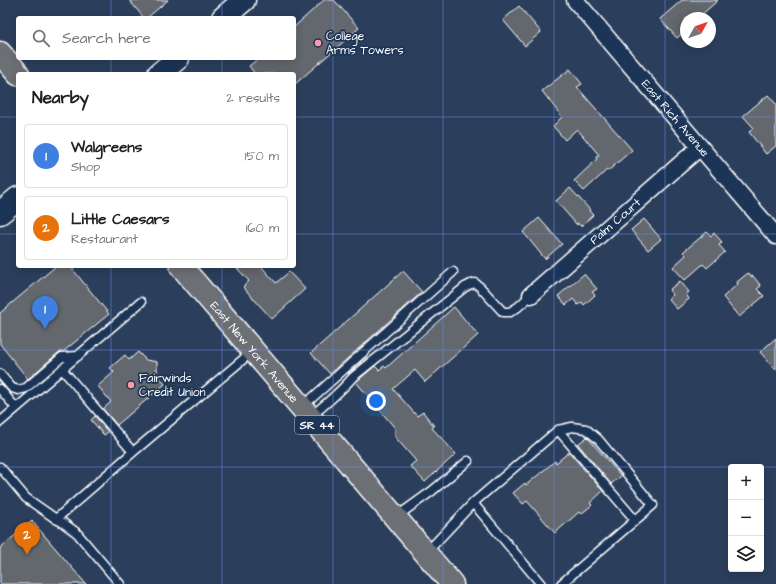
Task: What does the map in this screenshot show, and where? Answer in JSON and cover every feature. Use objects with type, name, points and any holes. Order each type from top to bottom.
[{"type":"main road","points":[[225,16],[244,0]]},
{"type":"main road","points":[[0,53],[16,72]]},
{"type":"main road","points":[[161,72],[176,60]]},
{"type":"main road","points":[[0,214],[16,200]]},
{"type":"main road","name":"East New York Avenue","points":[[183,268],[452,584]]},
{"type":"street","name":"East Rich Avenue","points":[[575,0],[776,236]]},
{"type":"street","name":"Palm Court","points":[[531,295],[700,147]]},
{"type":"lane","points":[[306,412],[453,272]]},
{"type":"lane","points":[[306,412],[326,404],[345,386],[352,377],[465,287],[475,283],[503,312],[510,312],[531,295]]},
{"type":"lane","points":[[0,422],[141,302]]},
{"type":"lane","points":[[56,519],[133,452],[254,351]]},
{"type":"lane","points":[[0,374],[12,388],[18,390],[26,388],[62,357],[78,356]]},
{"type":"lane","points":[[62,369],[133,452]]},
{"type":"lane","points":[[0,389],[16,408]]},
{"type":"lane","points":[[426,553],[472,503],[558,430],[572,427],[586,429],[598,439],[652,505],[561,584]]},
{"type":"lane","points":[[558,430],[635,520]]},
{"type":"lane","points":[[396,518],[468,461]]},
{"type":"lane","points":[[0,467],[26,498],[77,534],[120,584]]},
{"type":"lane","points":[[472,503],[541,584]]},
{"type":"building","points":[[129,0],[168,0],[149,16],[142,16]]},
{"type":"building","name":"College Arms Towers","points":[[324,0],[334,0],[359,28],[296,83],[296,72],[254,72],[249,66],[256,60],[296,60],[296,25]]},
{"type":"building","points":[[682,0],[718,0],[705,12],[680,12],[680,35],[677,38],[660,19]]},
{"type":"building","points":[[519,6],[541,32],[525,46],[503,20]]},
{"type":"building","points":[[570,69],[582,84],[577,87],[632,150],[584,191],[574,181],[597,159],[596,157],[599,155],[577,129],[565,140],[553,126],[562,117],[542,91]]},
{"type":"building","points":[[768,95],[776,104],[776,146],[766,154],[749,132],[754,128],[743,116]]},
{"type":"building","points":[[570,188],[593,215],[581,226],[577,223],[577,225],[556,201]]},
{"type":"building","points":[[539,218],[562,244],[545,259],[523,232]]},
{"type":"building","points":[[644,219],[661,239],[648,250],[631,230]]},
{"type":"building","points":[[707,232],[711,236],[714,233],[722,242],[719,245],[725,252],[707,268],[703,264],[685,280],[673,267],[686,255],[683,252]]},
{"type":"building","points":[[54,268],[72,268],[109,314],[64,351],[58,353],[28,379],[0,344],[0,313]]},
{"type":"building","points":[[237,268],[263,268],[276,283],[289,272],[305,289],[272,319],[243,287],[249,281]]},
{"type":"building","points":[[403,271],[422,292],[330,374],[311,353]]},
{"type":"building","points":[[748,273],[751,277],[753,276],[761,286],[757,289],[764,296],[739,317],[723,297]]},
{"type":"building","points":[[584,274],[597,289],[592,292],[595,295],[584,305],[582,302],[578,305],[573,299],[566,305],[558,296]]},
{"type":"building","points":[[680,281],[689,292],[686,294],[689,299],[677,309],[668,299],[673,295],[669,290]]},
{"type":"building","points":[[454,307],[478,335],[425,382],[415,370],[393,389],[417,416],[423,412],[434,426],[432,428],[456,454],[425,482],[410,466],[416,461],[395,437],[395,428],[356,382],[375,366],[379,370],[384,366],[386,368]]},
{"type":"building","points":[[776,338],[776,370],[760,352]]},
{"type":"building","name":"Fairwinds Credit Union","points":[[138,352],[146,360],[157,362],[157,374],[165,384],[117,425],[103,409],[111,402],[98,386],[114,372],[110,368],[125,355],[129,360]]},
{"type":"building","points":[[367,357],[368,358],[348,374],[348,373]]},
{"type":"building","points":[[95,416],[108,432],[104,435],[91,420]]},
{"type":"building","points":[[587,437],[621,476],[611,484],[578,444]]},
{"type":"building","points":[[569,452],[603,491],[590,503],[592,505],[581,514],[579,512],[555,533],[527,501],[523,504],[513,493],[525,483],[526,485],[555,461],[556,463]]},
{"type":"building","points":[[32,521],[86,584],[0,584],[0,548]]},
{"type":"place","name":"College Arms Towers","points":[[318,43]]},
{"type":"place","name":"Walgreens","points":[[45,329]]},
{"type":"place","name":"Fairwinds Credit Union","points":[[131,385]]},
{"type":"place","name":"Little Caesars","points":[[27,555]]}]
